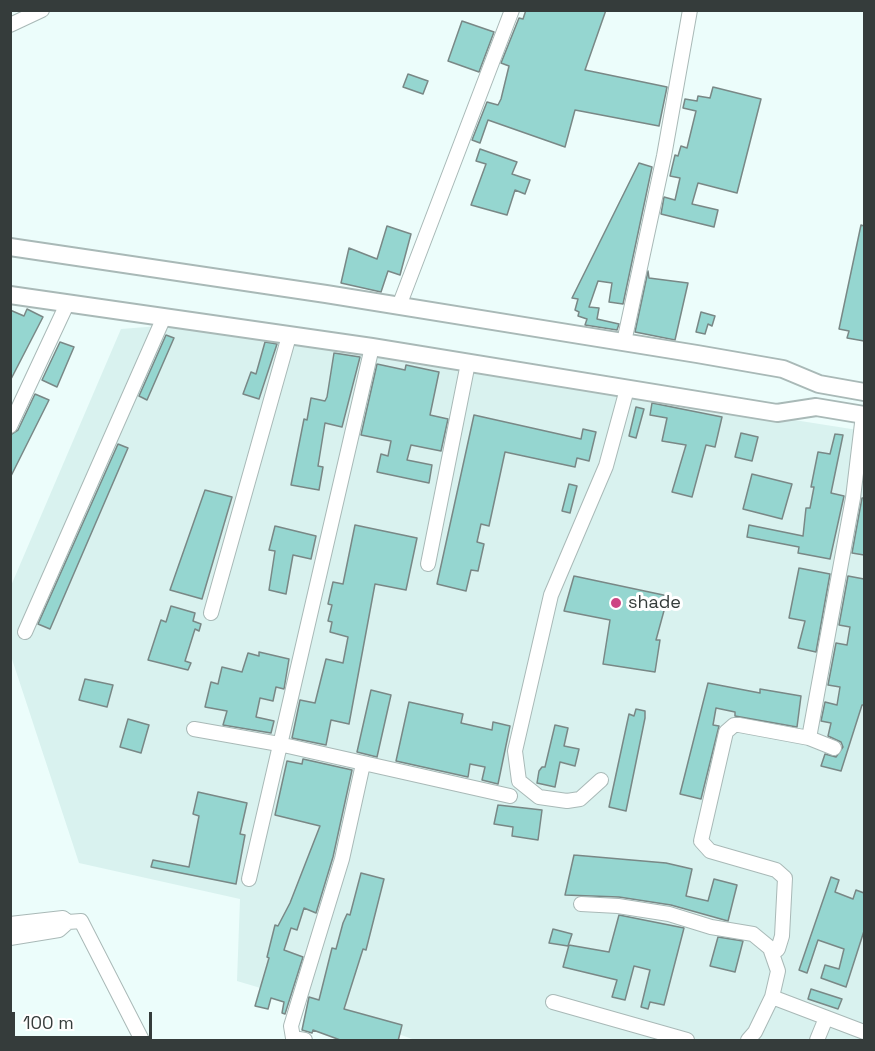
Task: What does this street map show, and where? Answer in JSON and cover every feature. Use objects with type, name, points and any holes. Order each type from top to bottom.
[{"type":"main road","points":[[10,247],[624,342],[783,369],[819,384],[864,392]]},
{"type":"main road","points":[[10,295],[372,347],[777,413],[816,407],[864,415]]},
{"type":"street","points":[[10,25],[42,10]]},
{"type":"street","points":[[399,306],[512,10]]},
{"type":"street","points":[[624,342],[664,156],[690,10]]},
{"type":"street","points":[[10,426],[68,304]]},
{"type":"street","points":[[25,632],[164,317]]},
{"type":"street","points":[[211,613],[290,336]]},
{"type":"street","points":[[249,879],[372,347]]},
{"type":"street","points":[[428,564],[468,363]]},
{"type":"street","points":[[601,780],[580,799],[567,801],[539,797],[519,781],[515,751],[551,595],[606,466],[627,389]]},
{"type":"street","points":[[809,738],[853,498],[864,415]]},
{"type":"street","points":[[772,954],[778,950],[782,936],[785,878],[776,870],[710,851],[701,841],[729,727],[739,725],[809,738],[834,748]]},
{"type":"street","points":[[194,729],[279,744],[510,796]]},
{"type":"street","points":[[305,1041],[293,1038],[291,1026],[342,859],[363,764]]},
{"type":"street","points":[[581,903],[669,914],[711,927],[753,934],[770,948],[778,971],[772,997],[755,1032],[748,1041]]},
{"type":"street","points":[[10,924],[63,918],[68,922]]},
{"type":"street","points":[[10,938],[59,930],[68,922],[81,921],[142,1041]]},
{"type":"street","points":[[772,997],[864,1032]]},
{"type":"street","points":[[553,1002],[687,1041]]},
{"type":"street","points":[[817,1041],[826,1018]]},
{"type":"shaded area","points":[[185,324],[864,431],[864,1040],[415,1040],[321,1006],[237,981],[240,899],[79,863],[11,656],[10,588],[121,329]]},
{"type":"building","points":[[526,10],[606,10],[585,70],[667,87],[659,126],[575,110],[565,147],[488,120],[480,143],[472,140],[487,102],[498,105],[501,99],[509,66],[501,63],[519,18],[523,19]]},
{"type":"building","points":[[462,21],[494,32],[479,72],[448,61]]},
{"type":"building","points":[[408,74],[428,81],[423,94],[403,87]]},
{"type":"building","points":[[713,87],[761,99],[737,193],[698,183],[692,204],[718,210],[714,227],[661,214],[664,197],[675,200],[680,178],[670,176],[675,155],[678,156],[681,146],[687,148],[696,111],[683,108],[685,99],[697,101],[698,96],[710,98]]},
{"type":"building","points":[[480,149],[517,162],[512,174],[530,180],[525,194],[515,190],[507,215],[471,205],[486,164],[476,161]]},
{"type":"building","points":[[639,163],[652,167],[623,304],[609,302],[612,283],[598,281],[589,307],[599,308],[597,319],[619,324],[617,330],[585,325],[587,319],[578,316],[579,312],[575,310],[578,299],[572,298]]},
{"type":"building","points":[[861,225],[864,226],[864,341],[847,338],[849,331],[839,329]]},
{"type":"building","points":[[387,226],[411,234],[400,275],[388,271],[381,292],[341,283],[349,248],[377,259]]},
{"type":"building","points":[[648,271],[649,278],[688,283],[675,340],[635,332]]},
{"type":"building","points":[[27,309],[43,317],[10,381],[10,310],[24,316]]},
{"type":"building","points":[[701,312],[715,316],[712,326],[708,324],[705,334],[696,332]]},
{"type":"building","points":[[166,335],[174,338],[147,400],[139,396]]},
{"type":"building","points":[[60,342],[74,347],[57,387],[42,380]]},
{"type":"building","points":[[265,342],[277,344],[259,399],[243,394],[251,372],[256,374]]},
{"type":"building","points":[[334,353],[360,357],[342,427],[325,423],[318,466],[323,467],[319,490],[291,485],[304,419],[307,420],[311,398],[325,401],[327,397]]},
{"type":"building","points":[[377,364],[405,370],[406,365],[439,372],[430,415],[448,419],[441,451],[411,445],[407,460],[432,465],[429,483],[377,472],[381,454],[388,456],[391,441],[361,435]]},
{"type":"building","points":[[35,394],[49,400],[10,478],[10,435],[18,430]]},
{"type":"building","points":[[652,403],[722,417],[715,447],[706,445],[692,497],[672,492],[686,445],[662,441],[667,418],[650,415]]},
{"type":"building","points":[[636,407],[644,409],[636,438],[629,436]]},
{"type":"building","points":[[474,415],[581,439],[583,429],[596,432],[589,461],[577,458],[575,467],[505,452],[489,526],[481,524],[477,542],[484,544],[478,571],[471,570],[466,591],[437,584]]},
{"type":"building","points":[[741,433],[758,437],[752,461],[735,457]]},
{"type":"building","points":[[835,434],[843,435],[831,493],[844,496],[830,559],[798,553],[799,547],[747,537],[749,525],[803,536],[806,508],[810,508],[814,487],[811,487],[818,452],[830,454]]},
{"type":"building","points":[[118,444],[128,448],[50,629],[38,624]]},
{"type":"building","points":[[752,474],[792,484],[782,519],[743,509]]},
{"type":"building","points":[[569,484],[577,486],[570,513],[562,511]]},
{"type":"building","points":[[205,490],[232,497],[202,599],[170,590]]},
{"type":"building","points":[[862,498],[864,498],[864,555],[852,553]]},
{"type":"building","points":[[355,525],[417,538],[406,590],[375,584],[349,724],[331,720],[326,745],[292,738],[300,700],[315,703],[326,659],[343,663],[348,637],[330,632],[332,622],[328,621],[332,605],[328,604],[333,582],[343,584]]},
{"type":"building","points":[[275,526],[316,536],[311,559],[293,555],[286,594],[269,590],[275,551],[269,550]]},
{"type":"building","points":[[799,568],[830,574],[816,652],[798,648],[805,621],[789,618]]},
{"type":"building","name":"shade","points":[[574,576],[668,596],[656,640],[660,640],[655,672],[603,664],[610,620],[564,611]]},
{"type":"building","points":[[848,576],[864,579],[864,705],[862,705],[841,771],[821,766],[825,754],[836,757],[843,747],[841,742],[828,736],[831,723],[821,721],[825,702],[837,705],[840,687],[828,685],[836,643],[847,645],[850,627],[839,625]]},
{"type":"building","points":[[171,606],[195,613],[193,621],[201,624],[199,631],[195,629],[185,661],[191,663],[188,670],[148,660],[161,620],[166,622]]},
{"type":"building","points":[[259,652],[289,659],[284,689],[276,687],[273,701],[260,698],[256,717],[274,721],[271,733],[223,725],[227,711],[205,707],[211,682],[218,684],[222,667],[242,672],[248,653],[259,656]]},
{"type":"building","points":[[85,679],[113,685],[107,707],[79,700]]},
{"type":"building","points":[[708,683],[760,693],[760,689],[801,696],[797,727],[735,716],[735,712],[716,708],[713,725],[719,726],[701,799],[680,794]]},
{"type":"building","points":[[371,690],[391,695],[377,757],[357,752]]},
{"type":"building","points":[[409,702],[463,714],[461,723],[492,730],[493,722],[510,726],[498,784],[482,780],[485,767],[470,764],[468,777],[396,761]]},
{"type":"building","points":[[636,709],[645,711],[645,718],[626,811],[609,807],[629,714],[634,716]]},
{"type":"building","points":[[128,719],[149,725],[141,753],[120,747]]},
{"type":"building","points":[[555,725],[568,728],[564,746],[579,749],[575,766],[560,762],[555,787],[537,783],[539,771],[545,767]]},
{"type":"building","points":[[303,759],[352,770],[333,857],[316,913],[304,908],[297,930],[291,928],[284,950],[303,957],[285,1014],[282,1013],[284,1002],[271,998],[268,1009],[255,1006],[269,958],[267,957],[275,925],[278,926],[290,903],[320,826],[275,815],[287,761],[302,764]]},
{"type":"building","points":[[198,792],[247,803],[240,834],[245,835],[236,884],[151,867],[153,860],[189,867],[199,816],[193,814]]},
{"type":"building","points":[[498,805],[542,810],[538,840],[512,836],[513,827],[494,824]]},
{"type":"building","points":[[574,855],[666,863],[692,869],[686,896],[708,901],[714,879],[737,885],[728,921],[671,905],[619,897],[565,895]]},
{"type":"building","points":[[361,873],[384,879],[366,950],[363,949],[344,1009],[402,1025],[398,1041],[343,1041],[313,1030],[312,1033],[302,1030],[309,997],[319,1000],[332,948],[336,949],[343,923],[347,914],[350,915]]},
{"type":"building","points":[[831,877],[839,880],[835,892],[853,899],[856,890],[864,893],[864,931],[846,987],[821,978],[825,965],[839,969],[844,949],[818,940],[807,973],[799,970]]},
{"type":"building","points":[[619,915],[684,928],[664,1005],[650,1002],[648,1009],[641,1007],[650,970],[634,966],[625,1000],[612,997],[617,980],[563,967],[569,945],[609,952]]},
{"type":"building","points":[[553,929],[572,934],[568,946],[549,943]]},
{"type":"building","points":[[718,937],[743,941],[735,972],[710,966]]},
{"type":"building","points":[[811,989],[842,999],[838,1009],[808,999]]},
{"type":"place","name":"shade","points":[[616,603]]}]
